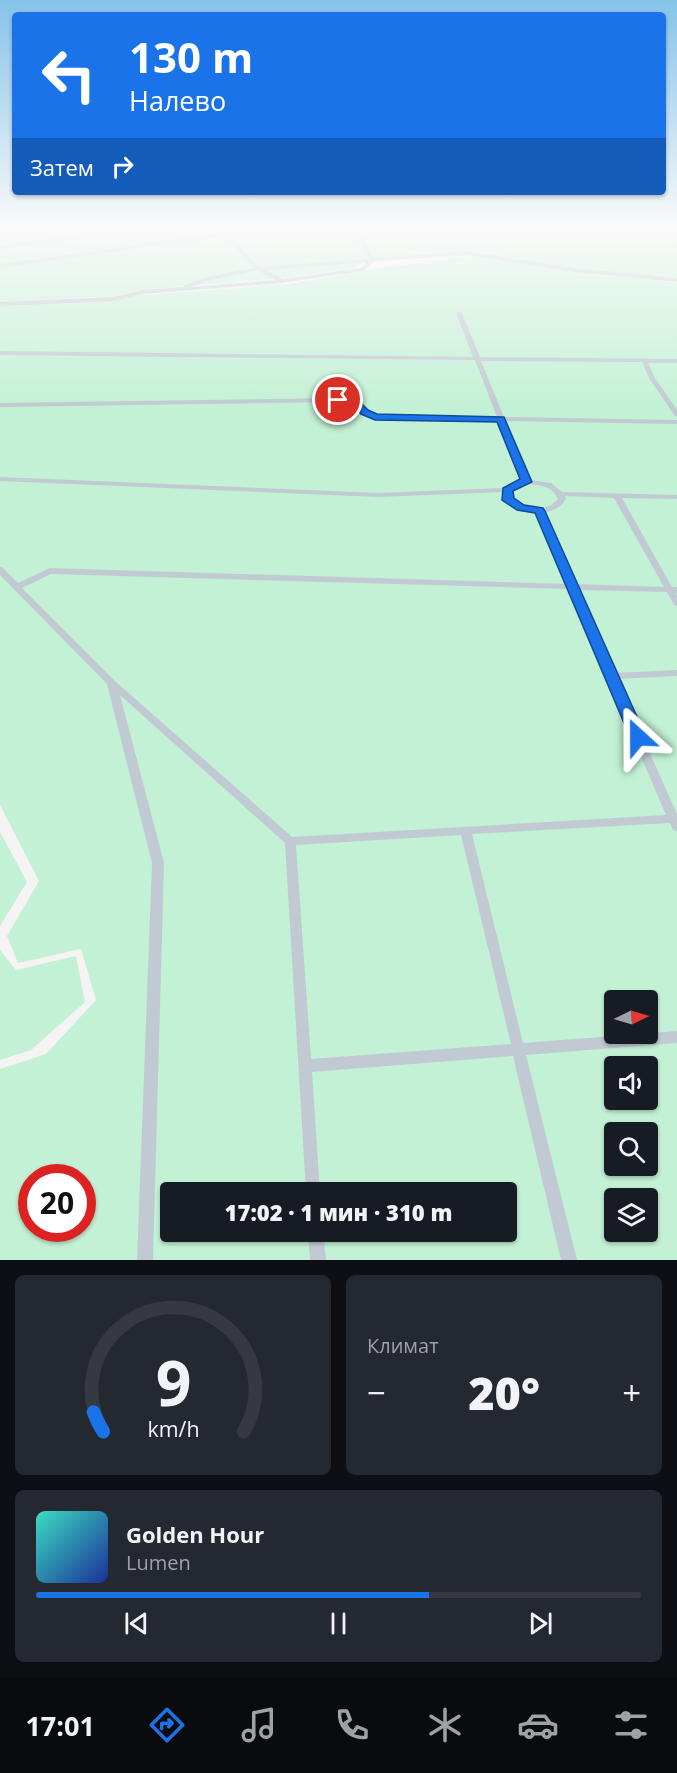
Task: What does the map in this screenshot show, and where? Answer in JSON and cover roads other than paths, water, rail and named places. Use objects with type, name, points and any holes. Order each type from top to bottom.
[{"type":"lane","points":[[0,304],[114,298],[142,292],[193,288]]},
{"type":"lane","points":[[459,313],[526,482]]},
{"type":"lane","points":[[0,353],[677,361]]},
{"type":"lane","points":[[645,361],[652,378],[677,415]]},
{"type":"lane","points":[[0,405],[338,400],[356,403],[364,412],[375,417],[677,422]]},
{"type":"lane","points":[[0,479],[378,495],[507,490],[518,483],[526,482],[544,483],[558,490],[562,499],[555,507],[539,511],[530,510],[508,500],[507,490]]},
{"type":"lane","points":[[561,494],[677,497]]},
{"type":"lane","points":[[617,496],[673,590],[677,603]]},
{"type":"lane","points":[[290,841],[676,821],[539,511]]},
{"type":"lane","points":[[0,570],[112,683],[290,841],[312,1182]]},
{"type":"lane","points":[[17,587],[50,571],[673,590]]},
{"type":"lane","points":[[611,676],[677,673]]},
{"type":"lane","points":[[112,683],[158,863],[145,1260]]},
{"type":"lane","points":[[466,831],[569,1260]]},
{"type":"lane","points":[[305,1066],[677,1037]]},
{"type":"lane","points":[[317,1242],[318,1260]]}]
